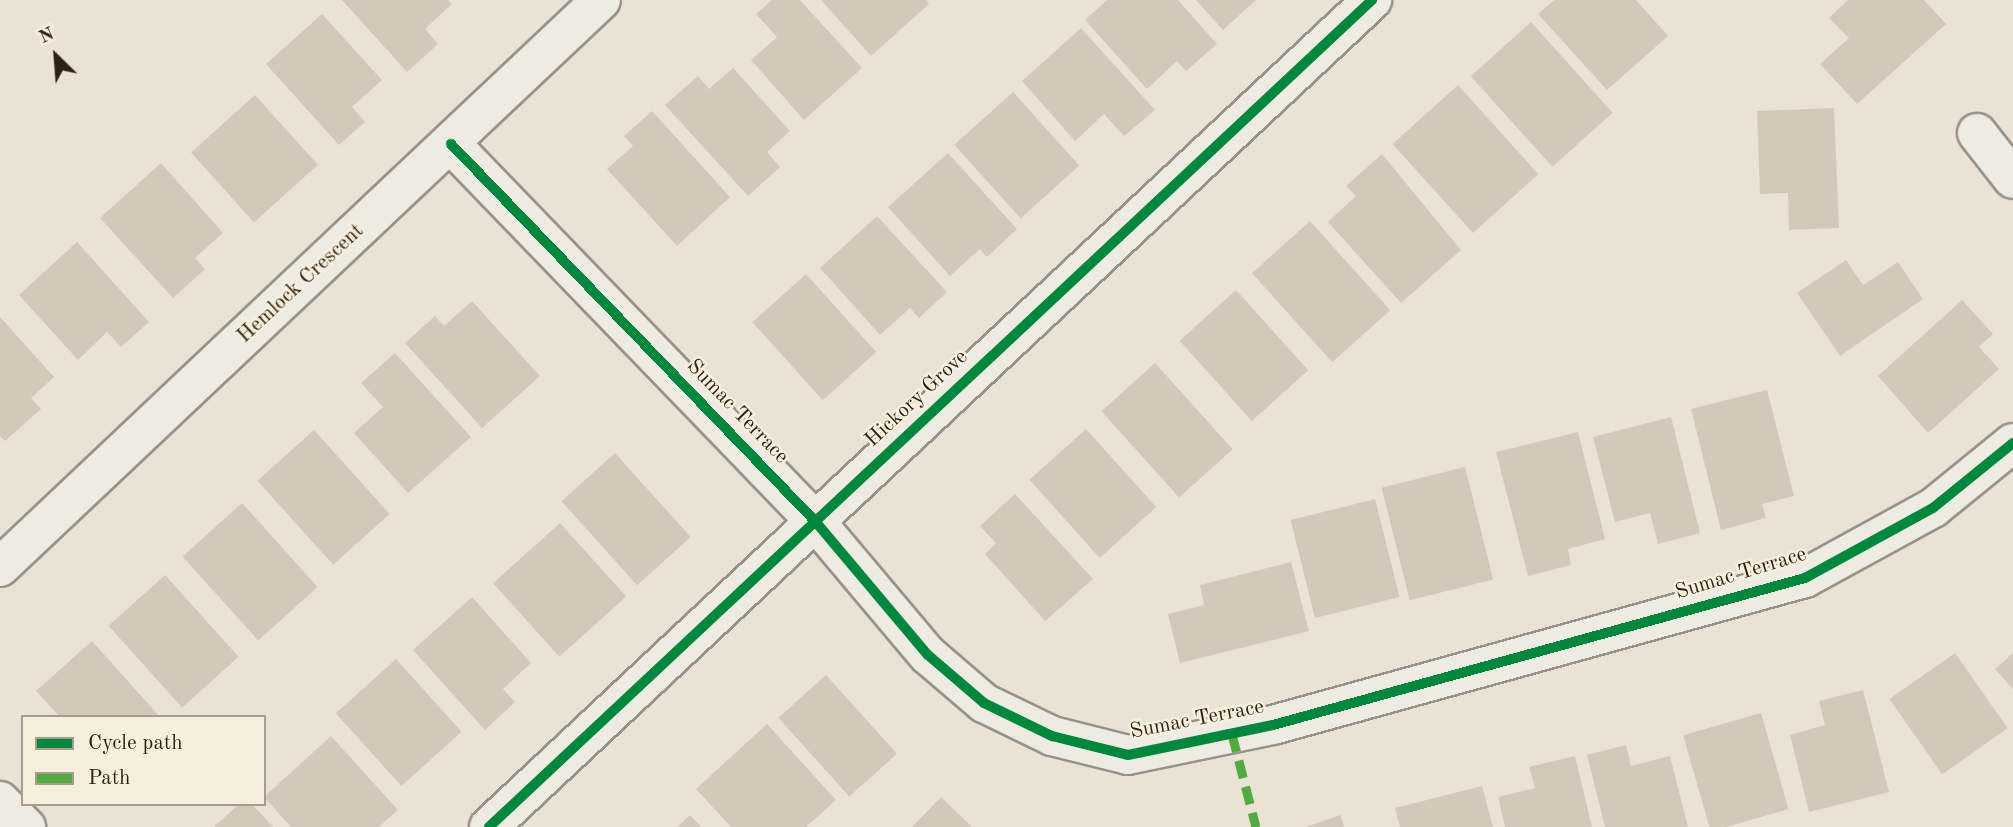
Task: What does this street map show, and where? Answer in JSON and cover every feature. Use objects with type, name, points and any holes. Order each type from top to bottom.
[{"type":"street","name":"Hemlock Crescent","points":[[0,567],[601,0]]},
{"type":"street","name":"Hickory Grove","points":[[489,827],[1372,0]]},
{"type":"street","points":[[1977,133],[2013,179]]},
{"type":"street","name":"Sumac Terrace","points":[[451,144],[815,521],[928,655],[984,703],[1052,736],[1128,755],[1273,725],[1805,578],[1933,508],[2013,443]]},
{"type":"street","points":[[0,801],[26,827]]},
{"type":"building","points":[[342,0],[448,0],[452,4],[425,29],[438,44],[407,72]]},
{"type":"building","points":[[772,0],[800,0],[862,68],[804,120],[751,60],[777,37],[756,14]]},
{"type":"building","points":[[821,0],[926,0],[929,4],[871,56]]},
{"type":"building","points":[[1107,0],[1178,0],[1217,44],[1186,71],[1177,61],[1147,89],[1085,20]]},
{"type":"building","points":[[1196,0],[1256,0],[1223,30]]},
{"type":"building","points":[[1554,0],[1636,0],[1668,36],[1607,90],[1538,14]]},
{"type":"building","points":[[1848,0],[1924,0],[1946,24],[1857,104],[1820,64],[1849,38],[1829,18]]},
{"type":"building","points":[[322,14],[382,80],[352,107],[365,122],[339,145],[266,64]]},
{"type":"building","points":[[1531,22],[1613,113],[1552,167],[1471,76]]},
{"type":"building","points":[[1081,28],[1155,110],[1124,136],[1104,114],[1075,141],[1022,81]]},
{"type":"building","points":[[733,68],[790,131],[767,152],[780,167],[748,196],[665,105],[698,76],[709,89]]},
{"type":"building","points":[[1458,85],[1538,174],[1473,233],[1393,144]]},
{"type":"building","points":[[1013,92],[1079,166],[1021,218],[954,145]]},
{"type":"building","points":[[255,95],[318,165],[254,222],[191,153]]},
{"type":"building","points":[[1834,108],[1839,228],[1789,230],[1788,193],[1760,194],[1757,111]]},
{"type":"building","points":[[652,111],[730,197],[677,246],[607,169],[633,146],[624,136]]},
{"type":"building","points":[[948,153],[1017,229],[987,257],[980,249],[950,276],[888,207]]},
{"type":"building","points":[[1382,154],[1461,250],[1401,303],[1328,222],[1356,196],[1346,186]]},
{"type":"building","points":[[161,163],[223,233],[195,258],[205,269],[173,298],[100,218]]},
{"type":"building","points":[[877,216],[947,292],[919,318],[910,308],[880,335],[820,268]]},
{"type":"building","points":[[1310,221],[1390,310],[1332,362],[1252,273]]},
{"type":"building","points":[[77,242],[149,322],[121,347],[107,332],[78,360],[19,295]]},
{"type":"building","points":[[1846,260],[1863,285],[1898,262],[1923,299],[1840,356],[1797,293]]},
{"type":"building","points":[[806,274],[876,352],[823,400],[752,322]]},
{"type":"building","points":[[1236,290],[1308,370],[1252,421],[1180,341]]},
{"type":"building","points":[[1962,300],[1993,334],[1979,347],[1999,369],[1928,433],[1878,376]]},
{"type":"building","points":[[472,301],[540,376],[482,428],[405,343],[435,316],[444,326]]},
{"type":"building","points":[[0,317],[54,377],[31,398],[41,409],[5,441],[0,436]]},
{"type":"building","points":[[395,353],[471,437],[408,493],[354,433],[383,407],[361,383]]},
{"type":"building","points":[[1155,363],[1233,449],[1179,497],[1101,411]]},
{"type":"building","points":[[1767,390],[1794,496],[1762,504],[1766,518],[1721,530],[1691,409]]},
{"type":"building","points":[[1671,417],[1700,533],[1658,544],[1650,513],[1615,522],[1593,437]]},
{"type":"building","points":[[1086,429],[1156,507],[1100,558],[1030,480]]},
{"type":"building","points":[[314,430],[390,514],[333,565],[258,481]]},
{"type":"building","points":[[1578,432],[1605,539],[1568,549],[1571,565],[1528,576],[1496,452]]},
{"type":"building","points":[[615,453],[691,537],[637,585],[561,501]]},
{"type":"building","points":[[1465,467],[1493,580],[1410,600],[1382,488]]},
{"type":"building","points":[[1015,494],[1093,579],[1045,621],[985,554],[996,543],[980,526]]},
{"type":"building","points":[[1375,499],[1399,597],[1315,618],[1291,520]]},
{"type":"building","points":[[242,503],[318,587],[258,641],[183,557]]},
{"type":"building","points":[[560,523],[626,597],[559,657],[493,583]]},
{"type":"building","points":[[1291,562],[1309,631],[1180,663],[1168,614],[1204,605],[1200,585]]},
{"type":"building","points":[[165,575],[239,657],[182,708],[109,626]]},
{"type":"building","points":[[472,597],[531,663],[503,689],[515,702],[485,730],[413,650]]},
{"type":"building","points":[[92,641],[158,715],[58,715],[36,691]]},
{"type":"building","points":[[1955,653],[2008,728],[1942,774],[1889,699]]},
{"type":"building","points":[[2013,653],[2013,689],[1995,669]]},
{"type":"building","points":[[396,659],[462,732],[401,786],[336,713]]},
{"type":"building","points":[[826,675],[897,754],[849,797],[778,718]]},
{"type":"building","points":[[1863,690],[1889,792],[1809,812],[1790,735],[1825,725],[1819,701]]},
{"type":"building","points":[[1761,713],[1789,809],[1726,827],[1709,827],[1683,735]]},
{"type":"building","points":[[767,724],[836,800],[806,827],[731,827],[696,789]]},
{"type":"building","points":[[331,736],[398,810],[379,827],[291,827],[266,799],[266,795]]},
{"type":"building","points":[[1626,745],[1631,766],[1670,756],[1688,827],[1605,827],[1587,755]]},
{"type":"building","points":[[1575,756],[1592,827],[1505,827],[1498,797],[1535,788],[1529,767]]},
{"type":"building","points":[[1482,786],[1493,827],[1400,827],[1395,808]]},
{"type":"building","points":[[941,797],[972,827],[912,827]]},
{"type":"building","points":[[237,806],[254,806],[273,827],[214,827]]},
{"type":"building","points":[[690,815],[701,827],[677,827]]},
{"type":"building","points":[[1340,815],[1344,827],[1306,827]]},
{"type":"marked path","points":[[1232,734],[1256,827]]},
{"type":"cycle path","points":[[489,827],[1372,0]]},
{"type":"cycle path","points":[[451,144],[815,521],[928,655],[984,703],[1052,736],[1128,755],[1273,725],[1805,578],[1933,508],[2013,443]]}]
